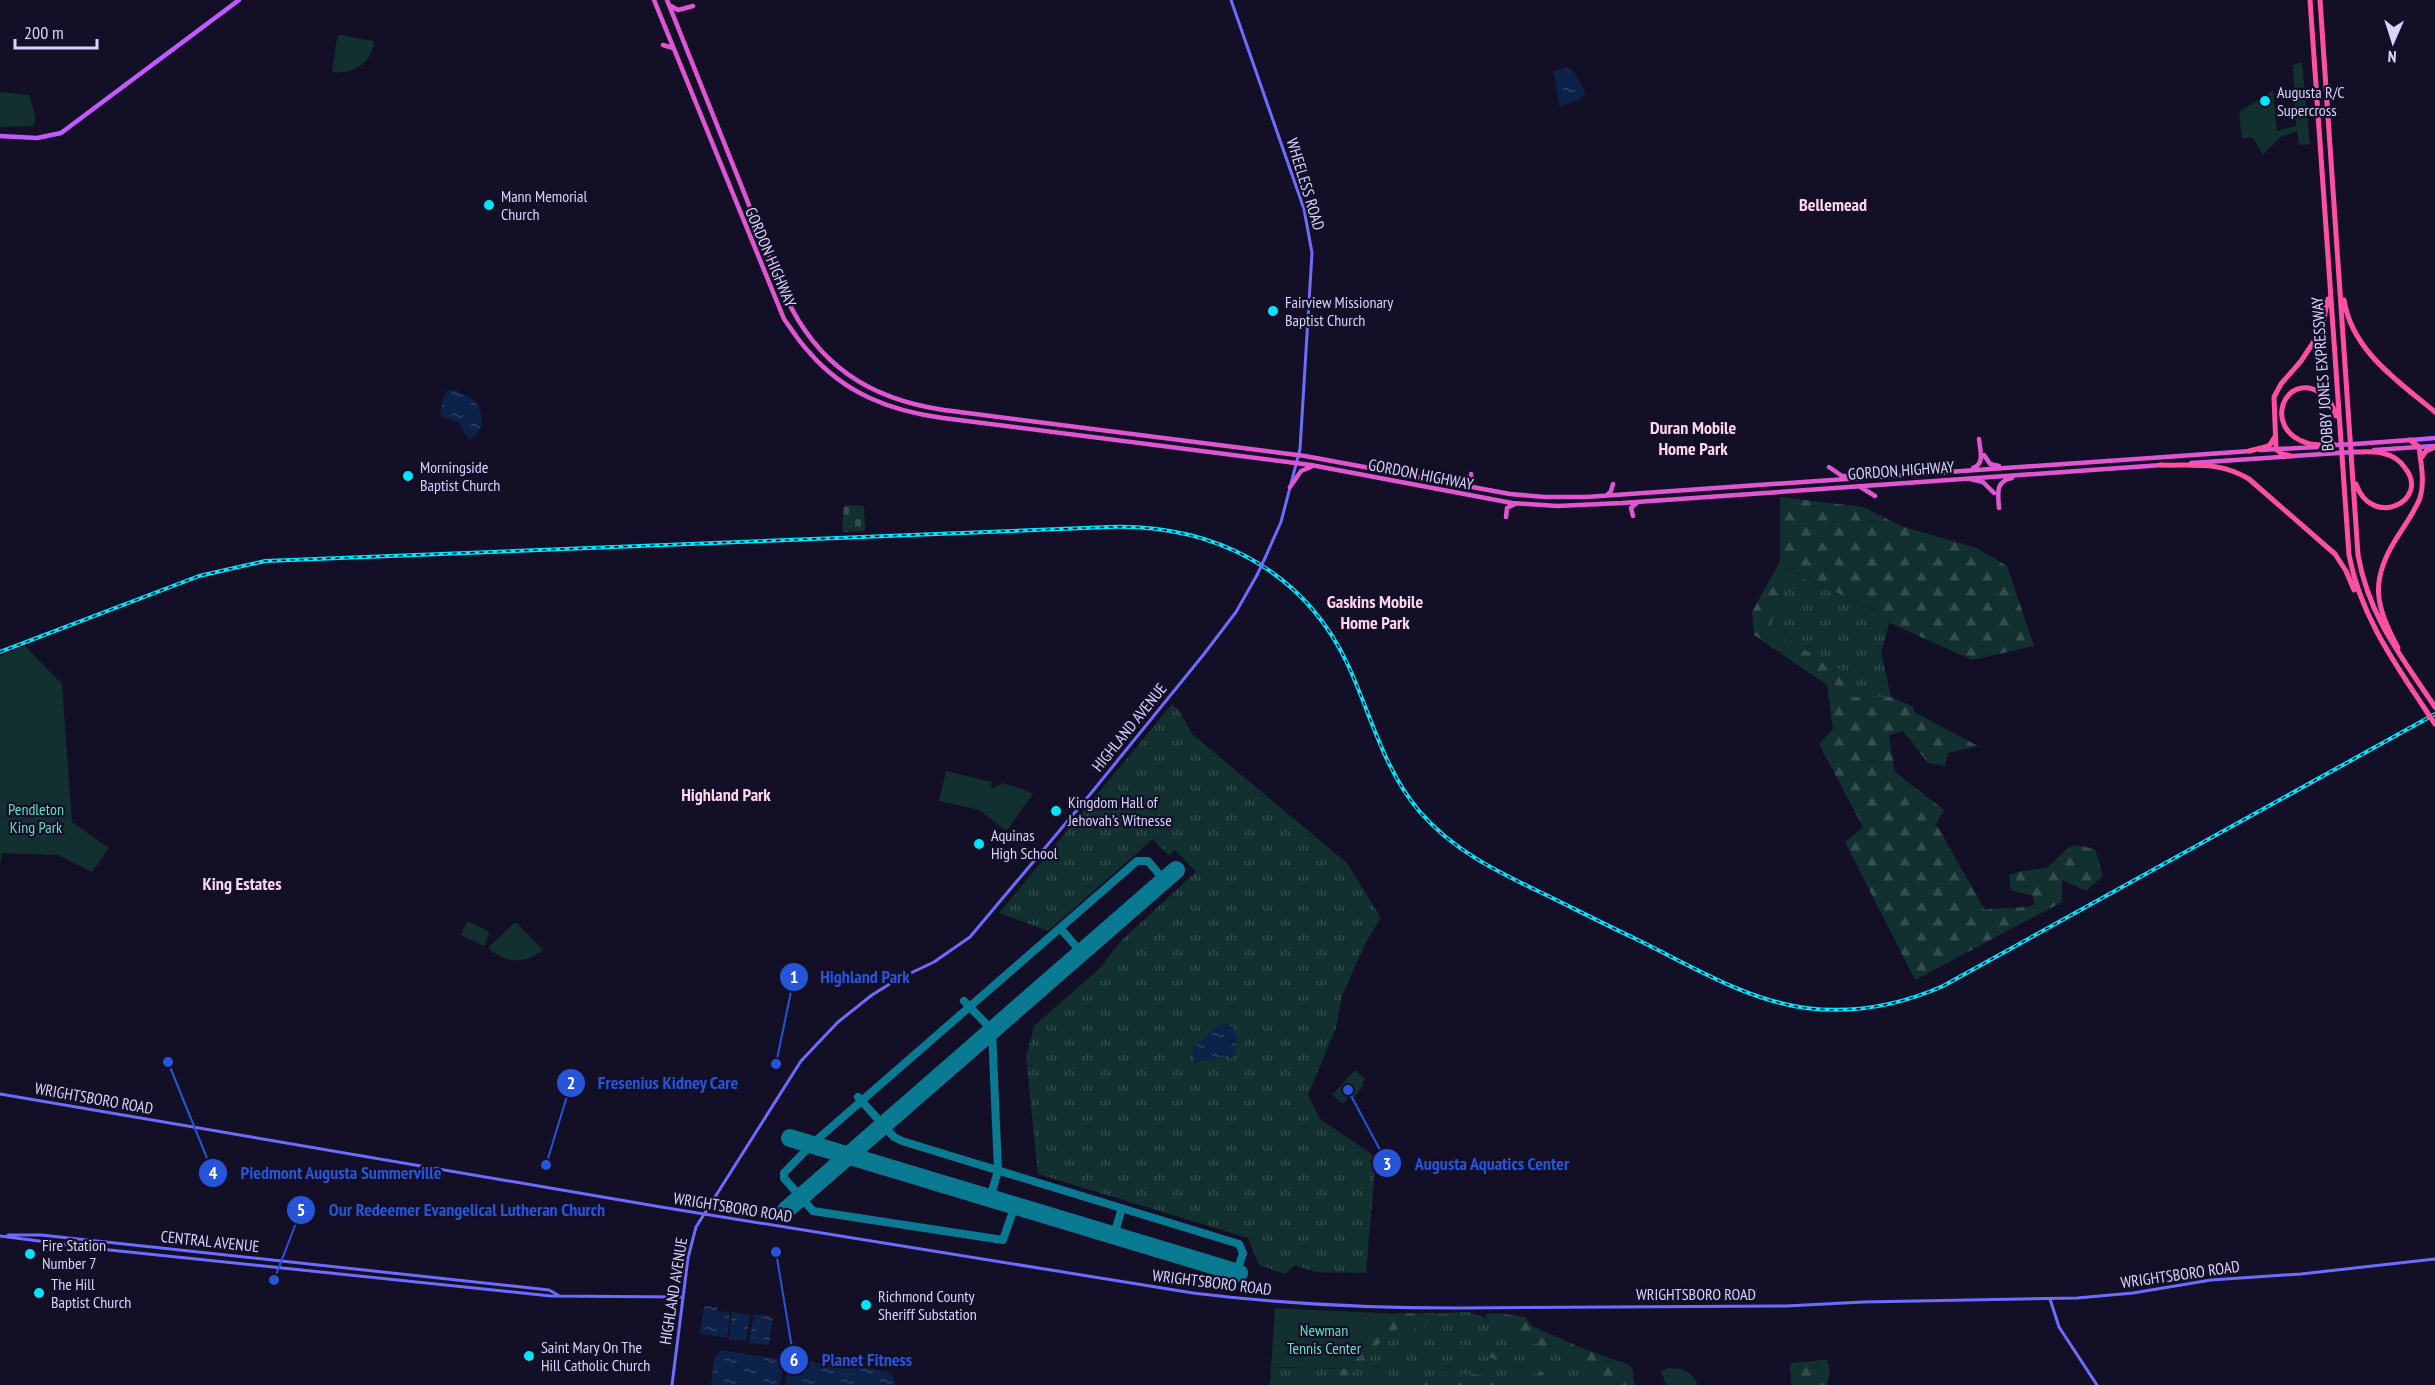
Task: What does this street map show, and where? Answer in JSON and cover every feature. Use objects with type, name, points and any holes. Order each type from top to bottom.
[{"type":"highway","name":"GORDON HIGHWAY","points":[[654,0],[778,309],[808,352],[845,385],[880,404],[919,414],[1318,466],[1522,504],[1572,506],[2330,453],[2353,454]]},
{"type":"highway","name":"BOBBY JONES EXPRESSWAY","points":[[2310,0],[2340,440],[2348,545],[2353,575],[2370,622],[2435,724]]},
{"type":"highway","name":"BOBBY JONES EXPRESSWAY","points":[[2320,0],[2353,454],[2357,550],[2363,580],[2382,627],[2434,705]]},
{"type":"highway","name":"GORDON HIGHWAY","points":[[668,1],[789,304],[810,338],[842,371],[885,396],[924,407],[1299,455],[1462,486],[1536,497],[1605,495],[2410,440]]},
{"type":"highway","points":[[668,1],[674,9],[693,6]]},
{"type":"highway","points":[[663,45],[674,48]]},
{"type":"highway","points":[[2337,245],[2346,310],[2354,334],[2370,356],[2435,412]]},
{"type":"highway","points":[[2290,456],[2276,449],[2274,398],[2281,384],[2301,361],[2321,331],[2327,308],[2329,279]]},
{"type":"highway","points":[[2331,445],[2306,443],[2286,429],[2281,409],[2285,399],[2292,392],[2303,388],[2312,389],[2327,398],[2335,410],[2340,440]]},
{"type":"highway","points":[[2249,451],[2269,446],[2275,435]]},
{"type":"highway","points":[[1966,471],[1977,467],[1980,463],[1979,440]]},
{"type":"highway","points":[[2407,666],[2380,611],[2378,588],[2385,558],[2420,499],[2422,482],[2419,447],[2410,440]]},
{"type":"highway","points":[[2364,451],[2387,454],[2406,469],[2410,476],[2411,486],[2402,503],[2384,508],[2375,506],[2366,499],[2356,485],[2353,454],[2364,451],[2419,447]]},
{"type":"highway","points":[[2421,460],[2426,451],[2435,447]]},
{"type":"highway","points":[[1984,455],[1990,464],[1997,466],[2053,465]]},
{"type":"highway","points":[[2160,465],[2216,466],[2240,474],[2259,486],[2340,560],[2349,576],[2369,627],[2393,661]]},
{"type":"highway","points":[[1290,487],[1301,471],[1318,466]]},
{"type":"highway","points":[[1821,480],[1830,477],[1832,472],[1829,467],[1844,476],[1896,475]]},
{"type":"highway","points":[[1462,486],[1471,482],[1471,474]]},
{"type":"highway","points":[[1999,508],[1998,490],[2001,483],[2010,478],[2035,474]]},
{"type":"highway","points":[[1965,478],[1983,482],[1994,492]]},
{"type":"highway","points":[[1605,495],[1611,491],[1613,484]]},
{"type":"highway","points":[[1858,485],[1875,496],[1872,490],[1876,484]]},
{"type":"highway","points":[[1633,516],[1631,508],[1635,503],[1641,501]]},
{"type":"highway","points":[[1506,517],[1508,507],[1522,504]]},
{"type":"main road","points":[[0,136],[38,138],[61,133],[239,0]]},
{"type":"main road","name":"WHEELESS ROAD","points":[[1231,0],[1301,199],[1312,243],[1303,423],[1299,455]]},
{"type":"main road","name":"GORDON HIGHWAY","points":[[2410,440],[2435,438]]},
{"type":"main road","points":[[2419,447],[2435,447]]},
{"type":"main road","name":"HIGHLAND AVENUE","points":[[672,1385],[692,1237],[703,1214],[801,1061],[838,1022],[872,995],[896,980],[934,962],[970,937],[1092,792],[1236,612],[1257,575],[1281,522],[1299,455]]},
{"type":"main road","name":"WRIGHTSBORO ROAD","points":[[0,1094],[703,1214],[1193,1293],[1272,1302],[1458,1308],[1786,1306],[1863,1302],[2050,1299],[2133,1293],[2211,1280],[2304,1274],[2435,1259]]},
{"type":"main road","name":"CENTRAL AVENUE","points":[[0,1235],[41,1235],[457,1279],[549,1290],[560,1296]]},
{"type":"main road","name":"CENTRAL AVENUE","points":[[0,1235],[100,1249],[560,1296],[683,1297]]},
{"type":"main road","points":[[2050,1299],[2059,1327],[2097,1385]]},
{"type":"green space","points":[[340,35],[374,41],[370,56],[360,66],[347,72],[332,72],[337,38]]},
{"type":"green space","name":"Augusta R/C Supercross","points":[[2302,62],[2310,144],[2299,145],[2297,131],[2280,137],[2263,155],[2253,138],[2242,138],[2239,112],[2273,90],[2277,131],[2296,126],[2293,65]]},
{"type":"green space","points":[[0,92],[29,95],[36,118],[33,126],[0,127]]},
{"type":"green space","points":[[1780,497],[1863,507],[1901,526],[1977,548],[2007,566],[2034,646],[1972,660],[1890,623],[1891,618],[1788,570],[1769,631],[1844,671],[1853,697],[1891,697],[1914,707],[1914,712],[1978,746],[1948,753],[1945,766],[1928,763],[1903,731],[1889,735],[1895,772],[1944,810],[1936,824],[1985,910],[2034,905],[2033,896],[2011,890],[2009,875],[2047,868],[2069,847],[2076,845],[2095,849],[2103,876],[2086,891],[2062,880],[2062,902],[1915,980],[1845,842],[1863,827],[1819,744],[1833,729],[1827,685],[1754,635],[1752,612],[1780,561]]},
{"type":"green space","points":[[844,505],[864,506],[865,531],[842,532]]},
{"type":"green space","points":[[1787,570],[1891,618],[1881,652],[1891,697],[1853,697],[1769,631]]},
{"type":"green space","name":"Pendleton King Park","points":[[25,646],[62,684],[72,822],[109,848],[92,872],[58,855],[2,853],[0,864],[0,656]]},
{"type":"green space","points":[[1172,704],[1180,712],[1192,734],[1347,863],[1381,918],[1366,942],[1342,996],[1336,1028],[1308,1095],[1320,1119],[1376,1157],[1366,1273],[1315,1272],[1295,1265],[1285,1274],[1259,1265],[1248,1238],[1038,1174],[1026,1057],[1034,1026],[1099,969],[1122,940],[1196,872],[1175,850],[1168,855],[1153,839],[1048,931],[999,913]]},
{"type":"green space","points":[[946,771],[992,782],[991,790],[1002,783],[1033,794],[1005,830],[979,810],[939,801]]},
{"type":"green space","points":[[467,921],[490,932],[484,946],[461,935]]},
{"type":"green space","points":[[514,923],[517,923],[543,950],[529,958],[515,960],[501,957],[488,948]]},
{"type":"green space","points":[[1355,1070],[1365,1079],[1362,1083],[1364,1085],[1352,1099],[1349,1097],[1343,1104],[1332,1095]]},
{"type":"green space","name":"Newman Tennis Center","points":[[1275,1308],[1400,1314],[1346,1369],[1271,1367]]},
{"type":"green space","points":[[1469,1312],[1614,1366],[1628,1385],[1270,1385],[1271,1367],[1346,1369],[1400,1314]]},
{"type":"green space","points":[[1401,1313],[1484,1316],[1437,1321],[1409,1332],[1400,1327],[1382,1340],[1357,1369],[1341,1377],[1338,1370],[1346,1364],[1382,1315]]},
{"type":"green space","points":[[1498,1313],[1525,1317],[1532,1326],[1579,1347],[1627,1364],[1633,1369],[1634,1385],[1604,1385],[1596,1373],[1555,1350],[1501,1331],[1485,1316]]},
{"type":"green space","points":[[1455,1344],[1474,1347],[1516,1360],[1544,1373],[1542,1376],[1480,1354],[1458,1350]]},
{"type":"green space","points":[[1827,1360],[1830,1369],[1827,1385],[1791,1385],[1790,1363]]},
{"type":"green space","points":[[1668,1368],[1686,1371],[1693,1376],[1698,1385],[1666,1385],[1661,1371]]},
{"type":"green space","points":[[1471,1374],[1493,1376],[1504,1385],[1414,1385],[1436,1376]]},
{"type":"water","points":[[1567,68],[1574,72],[1586,93],[1580,99],[1562,106],[1559,105],[1554,72]]},
{"type":"water","points":[[448,390],[457,390],[478,406],[482,422],[478,432],[469,440],[458,422],[440,416],[443,399]]},
{"type":"water","points":[[1226,1023],[1237,1034],[1238,1039],[1231,1059],[1227,1056],[1193,1063],[1193,1048],[1215,1027]]},
{"type":"water","points":[[704,1306],[717,1307],[717,1311],[730,1313],[727,1338],[700,1334]]},
{"type":"water","points":[[732,1312],[750,1315],[746,1341],[729,1339]]},
{"type":"water","points":[[754,1314],[773,1317],[769,1345],[749,1343]]},
{"type":"water","points":[[721,1350],[778,1359],[783,1366],[780,1385],[711,1385],[714,1359]]},
{"type":"water","points":[[794,1360],[887,1371],[894,1378],[895,1385],[785,1385],[788,1368]]},
{"type":"taxiway","points":[[1015,1205],[1003,1240],[813,1211],[784,1178],[784,1173],[812,1144],[1137,861],[1148,861],[1164,880]]},
{"type":"taxiway","points":[[1061,929],[1081,952]]},
{"type":"taxiway","points":[[964,1001],[992,1030],[998,1171],[990,1198]]},
{"type":"taxiway","points":[[858,1097],[894,1137],[902,1141],[1239,1244],[1243,1253],[1237,1272]]},
{"type":"taxiway","points":[[1114,1235],[1122,1208]]},
{"type":"runway","points":[[786,1210],[1176,870]]},
{"type":"runway","points":[[790,1138],[1239,1273]]},
{"type":"railway","points":[[0,652],[199,576],[265,561],[1109,527],[1147,528],[1183,534],[1217,544],[1249,558],[1279,577],[1305,601],[1328,630],[1347,663],[1396,778],[1420,812],[1446,838],[1507,876],[1717,980],[1783,1004],[1824,1010],[1859,1009],[1893,1003],[1943,986],[2435,714]]},
{"type":"place","name":"Augusta R/C Supercross","points":[[2265,101]]},
{"type":"place","name":"Mann Memorial Church","points":[[489,205]]},
{"type":"place","name":"Fairview Missionary Baptist Church","points":[[1273,311]]},
{"type":"place","name":"Morningside Baptist Church","points":[[408,476]]},
{"type":"place","name":"Kingdom Hall of Jehovah’s Witnesse","points":[[1056,811]]},
{"type":"place","name":"Aquinas High School","points":[[979,844]]},
{"type":"place","name":"Piedmont Augusta Summerville","points":[[168,1062]]},
{"type":"place","name":"Highland Park","points":[[776,1064]]},
{"type":"place","name":"Augusta Aquatics Center","points":[[1348,1090]]},
{"type":"place","name":"Fresenius Kidney Care","points":[[546,1165]]},
{"type":"place","name":"Planet Fitness","points":[[776,1252]]},
{"type":"place","name":"Fire Station Number 7","points":[[30,1254]]},
{"type":"place","name":"Our Redeemer Evangelical Lutheran Church","points":[[274,1280]]},
{"type":"place","name":"The Hill Baptist Church","points":[[39,1293]]},
{"type":"place","name":"Richmond County Sheriff Substation","points":[[866,1305]]},
{"type":"place","name":"Saint Mary On The Hill Catholic Church","points":[[529,1356]]},
{"type":"district","name":"Bellemead","points":[[1833,205]]},
{"type":"district","name":"Duran Mobile Home Park","points":[[1693,438]]},
{"type":"district","name":"Gaskins Mobile Home Park","points":[[1375,612]]},
{"type":"district","name":"Highland Park","points":[[726,795]]},
{"type":"district","name":"King Estates","points":[[242,884]]}]
